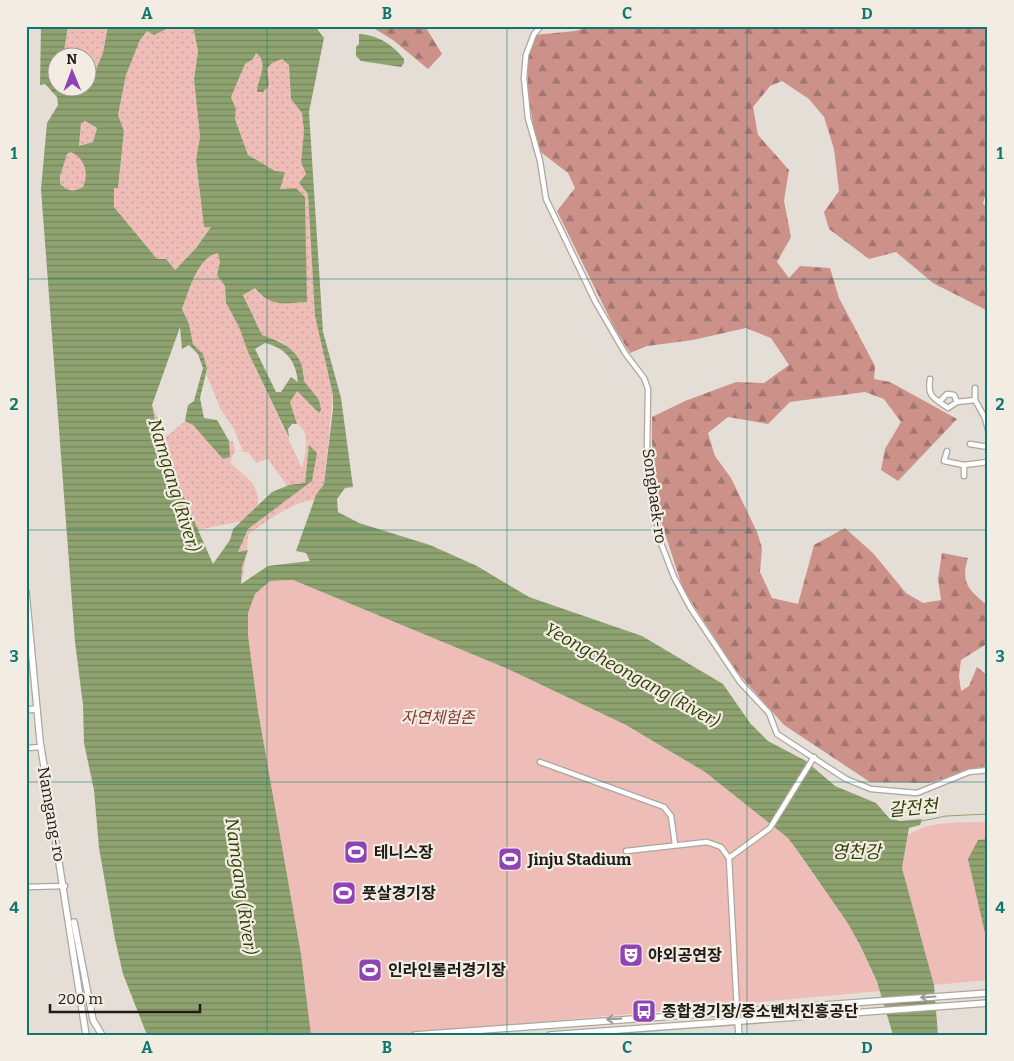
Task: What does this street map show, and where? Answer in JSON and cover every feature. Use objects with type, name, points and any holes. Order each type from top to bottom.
[{"type":"street","name":"Songbaek-ro","points":[[541,26],[534,34],[526,55],[524,78],[528,118],[540,161],[546,199],[598,308],[625,352],[644,378],[648,389],[646,450],[659,538],[665,556],[690,607],[740,682],[769,713],[776,734],[846,779],[871,789],[918,793],[969,772],[988,770]]},
{"type":"street","points":[[930,379],[928,391],[948,408],[957,402],[975,400]]},
{"type":"street","points":[[975,388],[975,400],[985,418],[988,430]]},
{"type":"street","points":[[940,401],[947,394],[954,395],[957,402]]},
{"type":"street","points":[[970,444],[988,447]]},
{"type":"street","points":[[947,451],[944,461],[964,465],[988,462]]},
{"type":"street","points":[[964,465],[964,476]]},
{"type":"street","name":"Namgang-ro","points":[[26,592],[41,747],[51,818],[61,861],[86,1035]]},
{"type":"street","points":[[26,710],[36,709]]},
{"type":"street","points":[[26,748],[41,747]]},
{"type":"street","points":[[729,858],[770,828],[814,757]]},
{"type":"street","points":[[540,762],[664,808],[671,816],[675,844]]},
{"type":"street","points":[[626,851],[675,844],[707,842],[721,847],[729,858],[739,1035]]},
{"type":"street","points":[[61,861],[92,1015],[102,1035]]},
{"type":"street","points":[[26,887],[64,886]]},
{"type":"street","points":[[415,1035],[988,993]]},
{"type":"street","points":[[550,1035],[988,1002]]},
{"type":"green space","points":[[68,26],[108,26],[103,53],[98,65],[98,48],[65,48]]},
{"type":"green space","points":[[172,26],[193,26],[198,51],[194,79],[200,137],[196,160],[204,227],[212,226],[196,248],[174,270],[157,259],[114,207],[114,188],[118,188],[124,131],[118,115],[126,75],[140,40],[148,30],[169,29]]},
{"type":"green space","points":[[370,26],[425,26],[442,54],[428,69],[393,40]]},
{"type":"green space","points":[[593,26],[988,26],[988,184],[983,204],[988,207],[988,311],[933,283],[896,252],[869,259],[829,229],[824,212],[839,191],[834,149],[824,117],[809,99],[782,81],[770,86],[753,107],[758,135],[789,170],[784,201],[791,237],[777,262],[789,278],[800,266],[830,268],[839,298],[875,366],[874,379],[890,382],[957,419],[898,481],[881,470],[885,449],[901,422],[884,399],[865,392],[790,402],[768,424],[728,417],[708,433],[715,456],[731,478],[757,532],[762,548],[760,572],[772,598],[798,604],[814,545],[845,528],[873,553],[906,593],[923,603],[941,600],[938,579],[942,553],[968,558],[965,574],[968,585],[988,606],[988,643],[961,660],[959,676],[961,691],[969,686],[977,667],[988,676],[988,765],[929,783],[870,782],[784,725],[737,672],[683,589],[659,515],[652,442],[652,417],[685,401],[736,382],[764,383],[789,365],[771,338],[746,328],[693,340],[647,346],[630,353],[614,327],[557,211],[575,188],[568,173],[538,150],[528,92],[528,63],[534,35],[575,31]]},
{"type":"green space","points":[[257,52],[263,64],[257,85],[272,63],[282,59],[289,65],[291,99],[302,113],[304,131],[301,162],[305,167],[308,194],[315,316],[333,395],[324,484],[314,500],[289,508],[248,535],[247,550],[238,552],[248,529],[312,481],[317,453],[309,445],[305,483],[287,486],[268,459],[256,463],[248,452],[243,452],[234,429],[220,408],[206,373],[207,369],[203,354],[193,344],[189,324],[182,309],[199,268],[211,256],[218,253],[220,262],[217,275],[225,286],[226,304],[239,327],[248,352],[302,468],[306,450],[306,438],[302,428],[297,424],[290,402],[297,390],[310,390],[304,380],[304,372],[283,342],[262,335],[243,294],[255,288],[262,297],[293,190],[280,189],[281,179],[275,171],[248,155],[235,119],[236,109],[231,97],[245,64],[253,59]]},
{"type":"green space","points":[[84,121],[97,128],[93,142],[79,146],[81,123]]},
{"type":"green space","points":[[71,151],[83,162],[86,172],[83,187],[74,191],[60,184],[64,161]]},
{"type":"green space","points":[[152,405],[166,437],[185,421],[193,425],[224,459],[217,420],[229,441],[233,441],[235,451],[230,462],[254,485],[258,497],[258,505],[242,521],[197,530],[160,443]]},
{"type":"green space","points":[[246,555],[244,572],[241,584],[242,567]]},
{"type":"green space","name":"자연체험존","points":[[293,580],[508,669],[626,725],[705,772],[788,838],[847,922],[861,947],[880,991],[400,1035],[311,1035],[301,954],[258,711],[248,635],[248,613],[255,594],[270,581]]},
{"type":"green space","points":[[988,822],[988,980],[934,985],[902,868],[908,835],[917,830],[936,825]]},
{"type":"water","points":[[41,26],[68,26],[64,48],[48,48],[48,87],[45,84],[40,85]]},
{"type":"water","points":[[108,26],[172,26],[154,35],[147,31],[140,40],[126,75],[118,115],[124,131],[118,188],[114,188],[114,207],[157,259],[166,259],[175,270],[196,248],[211,227],[204,227],[196,160],[200,137],[194,79],[198,51],[193,26],[315,26],[324,38],[309,112],[323,332],[341,398],[353,487],[345,488],[337,499],[338,512],[359,523],[430,545],[477,566],[529,597],[642,636],[723,684],[750,723],[768,741],[806,761],[835,786],[876,803],[889,818],[900,821],[922,819],[920,825],[909,828],[902,868],[934,985],[938,1035],[893,1035],[877,982],[861,947],[847,922],[799,853],[788,838],[705,772],[626,725],[508,669],[293,580],[270,581],[255,594],[248,613],[248,635],[258,711],[301,954],[311,1035],[147,1035],[123,974],[115,939],[99,848],[94,790],[84,743],[83,705],[75,642],[41,189],[47,123],[58,105],[57,98],[98,98],[98,65],[103,53]],"holes":[[[256,53],[262,61],[262,71],[257,92],[263,92],[269,85],[267,69],[272,63],[282,59],[289,65],[291,99],[302,113],[304,131],[301,162],[306,174],[299,183],[308,194],[315,316],[333,395],[333,409],[324,484],[316,495],[296,551],[306,553],[310,561],[268,566],[241,584],[242,567],[248,550],[238,552],[248,529],[312,481],[317,453],[309,445],[305,483],[289,485],[272,492],[233,529],[230,540],[213,564],[160,443],[152,405],[180,327],[182,349],[189,345],[198,354],[203,368],[194,401],[188,405],[185,421],[193,425],[223,459],[230,457],[229,441],[217,420],[204,418],[200,398],[207,369],[203,354],[193,344],[189,324],[182,309],[199,268],[204,261],[218,253],[220,262],[217,275],[225,286],[226,303],[239,327],[248,352],[289,438],[288,429],[292,424],[297,424],[290,402],[297,391],[319,413],[321,410],[319,400],[304,381],[301,363],[297,356],[286,346],[262,335],[243,295],[255,288],[267,299],[278,303],[307,302],[305,197],[296,188],[280,189],[285,172],[275,171],[248,155],[235,119],[236,109],[231,97],[245,64],[253,59]],[[85,121],[97,128],[93,142],[79,146],[81,123]],[[71,152],[80,158],[86,172],[83,187],[73,191],[60,184],[60,176],[67,154]],[[265,343],[279,348],[289,356],[297,374],[298,382],[291,377],[281,392],[276,392],[255,349]]]},
{"type":"water","points":[[359,34],[372,36],[384,41],[404,59],[404,63],[401,67],[361,61],[356,56]]},
{"type":"water","points":[[988,839],[988,946],[968,859],[978,840]]},
{"type":"waterway","name":"갈전천","points":[[922,821],[946,816],[988,814]]},
{"type":"place","name":"테니스장","points":[[356,852]]},
{"type":"place","name":"Jinju Stadium","points":[[510,859]]},
{"type":"place","name":"풋살경기장","points":[[344,893]]},
{"type":"place","name":"야외공연장","points":[[631,955]]},
{"type":"place","name":"인라인롤러경기장","points":[[370,970]]},
{"type":"place","name":"종합경기장/중소벤처진흥공단","points":[[644,1011]]},
{"type":"water label","name":"Namgang (River)","points":[[174,485]]},
{"type":"water label","name":"Yeongcheongang (River)","points":[[632,675]]},
{"type":"water label","name":"영천강","points":[[856,852]]},
{"type":"water label","name":"Namgang (River)","points":[[241,886]]}]
